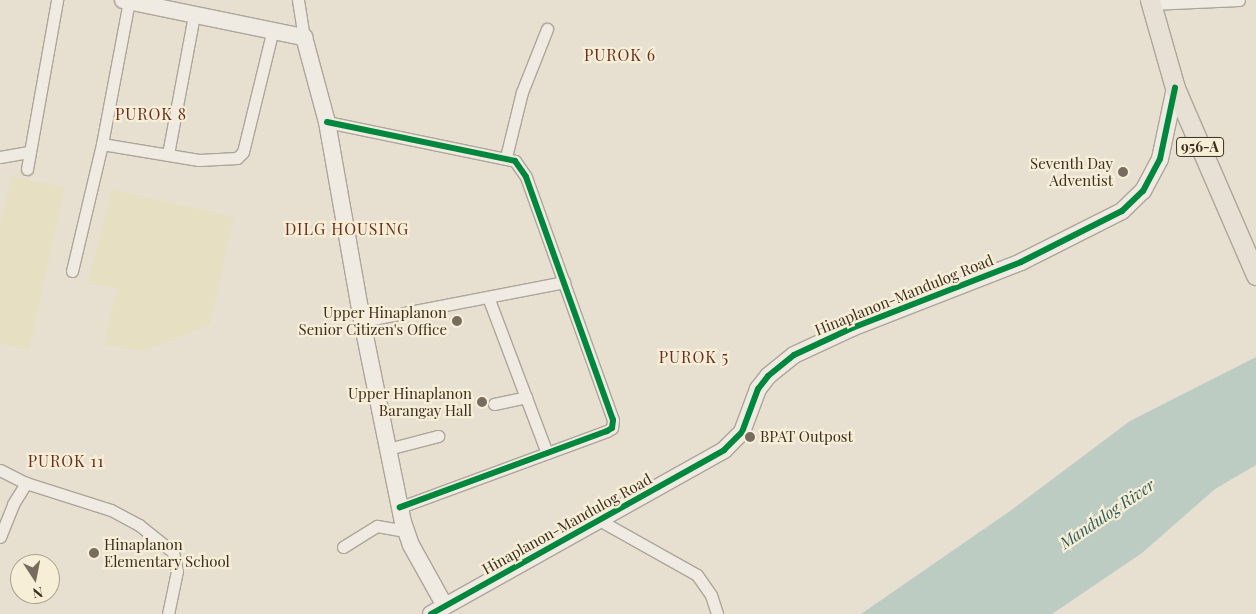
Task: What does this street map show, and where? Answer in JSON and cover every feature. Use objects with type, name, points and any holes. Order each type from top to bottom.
[{"type":"main road","name":"956-A","points":[[1150,2],[1176,88],[1256,275]]},
{"type":"street","points":[[27,169],[57,0]]},
{"type":"street","points":[[72,271],[102,144],[126,0],[194,15],[273,29],[304,37]]},
{"type":"street","points":[[298,0],[304,37],[327,122],[362,321],[400,507],[406,531],[445,606]]},
{"type":"street","points":[[1150,2],[1239,0]]},
{"type":"street","points":[[168,154],[194,15]]},
{"type":"street","points":[[506,157],[522,92],[547,28]]},
{"type":"street","points":[[102,144],[199,160],[231,161],[243,152],[273,29]]},
{"type":"street","name":"Hinaplanon-Mandulog Road","points":[[431,614],[712,458],[733,443],[742,432],[758,389],[768,376],[794,355],[852,328],[1021,262],[1122,211],[1142,191],[1160,160],[1176,88]]},
{"type":"street","points":[[327,122],[506,157],[515,161],[526,177],[614,425],[608,431],[400,507]]},
{"type":"street","points":[[0,157],[29,152]]},
{"type":"street","points":[[362,321],[564,282]]},
{"type":"street","points":[[488,297],[547,453]]},
{"type":"street","points":[[494,404],[526,397]]},
{"type":"street","points":[[388,449],[438,436]]},
{"type":"street","points":[[0,470],[26,484],[111,510],[168,545],[177,571],[168,614]]},
{"type":"street","points":[[0,536],[13,504],[26,484]]},
{"type":"street","points":[[599,520],[697,574],[711,595],[716,614]]},
{"type":"street","points":[[343,547],[376,526],[406,531]]},
{"type":"shaded area","points":[[11,176],[65,187],[29,350],[0,344],[0,227]]},
{"type":"shaded area","points":[[112,190],[234,217],[210,325],[143,351],[104,345],[117,288],[87,283]]},
{"type":"water","name":"Mandulog River","points":[[1256,357],[1256,465],[1215,489],[1142,553],[1052,614],[861,614],[1010,511],[1130,421]]},
{"type":"cycle path","points":[[431,614],[724,450],[742,432],[758,389],[768,376],[794,355],[852,328],[1021,262],[1122,211],[1143,191],[1160,159],[1175,88]]},
{"type":"cycle path","points":[[327,122],[515,161],[526,177],[613,420],[612,428],[607,431],[400,507]]},
{"type":"place","name":"Seventh Day Adventist","points":[[1123,172]]},
{"type":"place","name":"Upper Hinaplanon Senior Citizen's Office","points":[[457,321]]},
{"type":"place","name":"Upper Hinaplanon Barangay Hall","points":[[482,402]]},
{"type":"place","name":"BPAT Outpost","points":[[750,437]]},
{"type":"place","name":"Hinaplanon Elementary School","points":[[94,553]]},
{"type":"district","name":"PUROK 6","points":[[620,55]]},
{"type":"district","name":"PUROK 8","points":[[151,114]]},
{"type":"district","name":"DILG HOUSING","points":[[347,229]]},
{"type":"district","name":"PUROK 5","points":[[694,357]]},
{"type":"district","name":"PUROK 11","points":[[66,461]]}]
